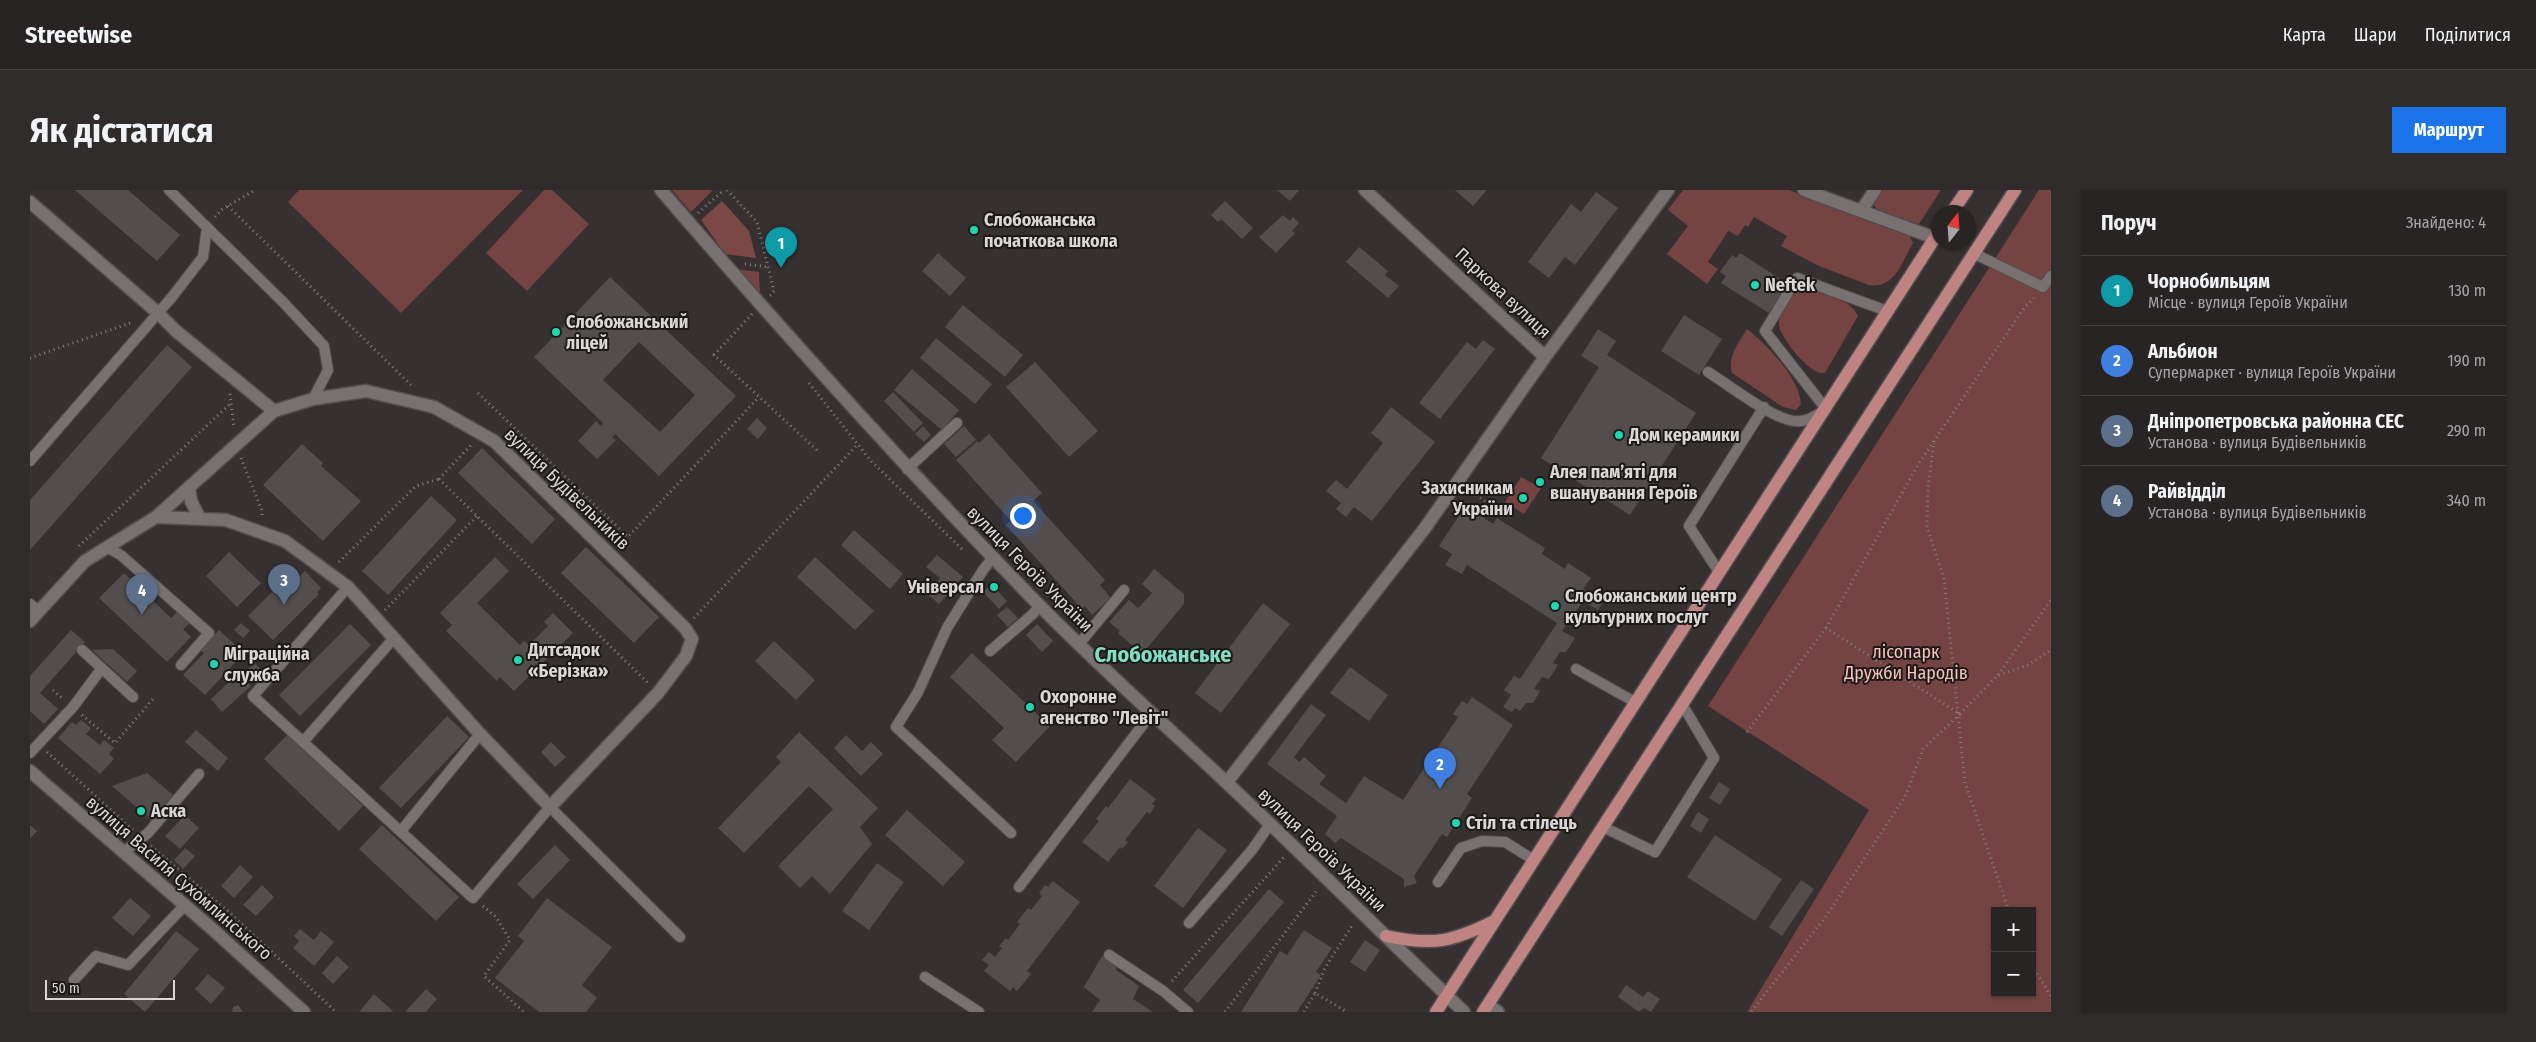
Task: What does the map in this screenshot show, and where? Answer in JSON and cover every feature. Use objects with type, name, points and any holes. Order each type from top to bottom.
[{"type":"main road","points":[[1957,205],[1967,190]]},
{"type":"main road","points":[[1489,1010],[1603,827],[2015,190]]},
{"type":"main road","points":[[1436,1012],[1931,245]]},
{"type":"main road","points":[[1386,936],[1413,942],[1437,942],[1467,934],[1494,921]]},
{"type":"street","name":"вулиця Героїв України","points":[[661,190],[760,305],[907,469],[1039,606],[1152,714],[1227,782],[1464,1012]]},
{"type":"street","name":"Паркова вулиця","points":[[1366,190],[1545,357]]},
{"type":"street","points":[[1227,782],[1425,528],[1545,357],[1668,190]]},
{"type":"street","points":[[1804,190],[1931,234]]},
{"type":"street","points":[[1861,211],[1875,190]]},
{"type":"street","points":[[30,202],[158,313],[176,331],[274,411]]},
{"type":"street","name":"вулиця Будівельників","points":[[30,622],[34,608],[85,561],[156,517],[274,411],[313,399],[366,391],[434,407],[494,441],[685,628]]},
{"type":"street","points":[[188,488],[191,501],[200,519]]},
{"type":"street","points":[[156,517],[226,520],[285,541],[348,587],[480,734],[550,807],[658,693],[686,656],[692,639],[685,628]]},
{"type":"street","name":"вулиця Василя Сухомлинського","points":[[30,771],[185,905],[304,1012]]},
{"type":"lane","points":[[169,190],[283,302],[324,346],[328,370],[313,399]]},
{"type":"lane","points":[[30,461],[158,313],[203,257],[207,227]]},
{"type":"lane","points":[[1974,253],[2043,287],[2051,276]]},
{"type":"lane","points":[[1708,372],[1783,419],[1800,422],[1812,418],[1826,409],[1764,331],[1797,278],[1887,311]]},
{"type":"lane","points":[[1719,572],[1689,526],[1764,407]]},
{"type":"lane","points":[[907,469],[957,423]]},
{"type":"lane","points":[[107,547],[122,556],[209,633],[181,665]]},
{"type":"lane","points":[[993,557],[947,628],[918,692],[896,727],[1010,833]]},
{"type":"lane","points":[[348,587],[252,696],[473,898],[550,807],[680,937]]},
{"type":"lane","points":[[1079,644],[1124,590]]},
{"type":"lane","points":[[990,652],[1033,614],[1039,606]]},
{"type":"lane","points":[[303,742],[393,639]]},
{"type":"lane","points":[[82,650],[133,697]]},
{"type":"lane","points":[[30,752],[73,707],[102,668]]},
{"type":"lane","points":[[1576,668],[1635,702]]},
{"type":"lane","points":[[1603,827],[1655,852],[1714,758],[1682,704]]},
{"type":"lane","points":[[1019,887],[1152,714]]},
{"type":"lane","points":[[401,831],[480,734]]},
{"type":"lane","points":[[124,852],[142,838],[198,774]]},
{"type":"lane","points":[[1189,923],[1252,850],[1270,824]]},
{"type":"lane","points":[[1438,882],[1461,848],[1482,841],[1506,842],[1534,860]]},
{"type":"lane","points":[[74,980],[96,956],[128,964],[185,905]]},
{"type":"lane","points":[[1109,955],[1163,991],[1188,1012]]},
{"type":"lane","points":[[925,977],[979,1012]]},
{"type":"path","points":[[207,227],[221,210],[255,190]]},
{"type":"path","points":[[688,222],[726,190],[757,222],[774,291],[714,355],[819,452]]},
{"type":"path","points":[[228,206],[413,386]]},
{"type":"path","points":[[1747,732],[1826,628],[1919,463],[2024,308],[2043,287]]},
{"type":"path","points":[[30,358],[158,313]]},
{"type":"path","points":[[478,393],[628,537],[759,397]]},
{"type":"path","points":[[77,548],[231,403]]},
{"type":"path","points":[[328,573],[416,486],[439,480],[481,434]]},
{"type":"path","points":[[1934,441],[1928,488],[1927,527],[1944,579],[1960,714],[1965,783],[2008,907]]},
{"type":"path","points":[[685,628],[858,444]]},
{"type":"path","points":[[439,480],[658,693]]},
{"type":"path","points":[[1457,482],[1492,506]]},
{"type":"path","points":[[376,619],[477,516]]},
{"type":"path","points":[[1751,1012],[1827,915],[1906,795],[1923,749],[1997,676],[2051,600]]},
{"type":"path","points":[[1826,628],[1960,714]]},
{"type":"path","points":[[1997,676],[2028,665],[2051,650]]},
{"type":"path","points":[[54,690],[115,743],[153,699]]},
{"type":"path","points":[[39,744],[142,838],[228,911],[336,1012]]},
{"type":"path","points":[[1163,991],[1287,854]]},
{"type":"path","points":[[1225,1012],[1322,885]]},
{"type":"path","points":[[473,898],[496,917],[510,940],[484,976],[524,1012]]},
{"type":"path","points":[[1304,1012],[1315,993],[1325,968],[1356,920]]},
{"type":"path","points":[[2036,972],[2051,996]]},
{"type":"path","points":[[1315,993],[1347,1012]]},
{"type":"green space","points":[[299,190],[523,190],[401,313],[288,202]]},
{"type":"green space","points":[[544,190],[552,190],[589,224],[527,291],[486,253]]},
{"type":"green space","points":[[672,190],[711,190],[712,191],[691,212]]},
{"type":"green space","points":[[1683,190],[1789,190],[1908,233],[1913,243],[1897,273],[1885,283],[1869,285],[1819,266],[1781,246],[1787,236],[1754,217],[1748,227],[1745,225],[1738,236],[1728,231],[1708,262],[1718,269],[1707,284],[1667,254],[1688,226],[1668,210]]},
{"type":"green space","points":[[1876,190],[1941,190],[1919,224],[1877,210],[1872,201]]},
{"type":"green space","name":"лісопарк Дружби Народів","points":[[2039,190],[2051,190],[2051,1012],[1747,1012],[1869,810],[1708,706]]},
{"type":"green space","points":[[736,269],[759,272],[760,296]]},
{"type":"green space","points":[[1807,288],[1821,290],[1836,296],[1849,305],[1858,316],[1825,373],[1812,369],[1798,356],[1779,327],[1779,320],[1786,303],[1795,294]]},
{"type":"green space","points":[[1747,329],[1781,362],[1795,383],[1801,404],[1796,410],[1783,407],[1732,373],[1732,355]]},
{"type":"green space","points":[[1521,477],[1541,488],[1524,514],[1505,502]]},
{"type":"shaded area","points":[[722,201],[749,231],[756,258],[725,254],[701,220]]},
{"type":"building","points":[[75,190],[128,190],[180,235],[157,261]]},
{"type":"building","points":[[1277,190],[1299,190],[1290,201]]},
{"type":"building","points":[[1455,190],[1487,190],[1473,206]]},
{"type":"building","points":[[1596,192],[1618,208],[1575,265],[1565,257],[1549,278],[1528,262],[1571,204],[1581,212]]},
{"type":"building","points":[[1225,201],[1253,228],[1242,239],[1221,219],[1218,222],[1211,215]]},
{"type":"building","points":[[1283,215],[1290,221],[1293,217],[1299,223],[1292,231],[1295,233],[1276,253],[1259,237]]},
{"type":"building","points":[[1359,247],[1388,271],[1385,275],[1399,286],[1388,298],[1346,262]]},
{"type":"building","points":[[938,253],[966,278],[950,296],[922,271]]},
{"type":"building","points":[[1740,253],[1788,284],[1769,313],[1721,283],[1726,276],[1720,272],[1732,255],[1736,258]]},
{"type":"building","points":[[610,277],[736,396],[659,476],[615,434],[612,437],[616,440],[597,459],[578,441],[596,421],[601,426],[603,423],[534,357]],"holes":[[[639,342],[695,395],[660,432],[603,380]]]},
{"type":"building","points":[[963,305],[1023,355],[1005,377],[945,327]]},
{"type":"building","points":[[1684,315],[1722,339],[1699,375],[1661,351]]},
{"type":"building","name":"Дом керамики","points":[[1598,329],[1616,341],[1607,355],[1696,413],[1630,515],[1541,458],[1599,367],[1581,356]]},
{"type":"building","points":[[936,338],[992,384],[975,404],[920,358]]},
{"type":"building","points":[[1483,340],[1495,349],[1440,419],[1419,403],[1467,342],[1476,349]]},
{"type":"building","points":[[167,345],[192,367],[30,550],[30,500]]},
{"type":"building","points":[[1035,362],[1098,431],[1069,457],[1006,387]]},
{"type":"building","points":[[912,369],[959,410],[942,430],[894,390]]},
{"type":"building","points":[[893,392],[923,423],[914,432],[884,401]]},
{"type":"building","points":[[1391,407],[1435,442],[1372,521],[1354,507],[1346,517],[1336,509],[1341,503],[1326,491],[1336,480],[1347,489],[1383,443],[1371,433]]},
{"type":"building","points":[[757,418],[767,428],[758,439],[747,429]]},
{"type":"building","points":[[923,426],[931,435],[924,442],[915,434]]},
{"type":"building","points":[[964,426],[976,440],[956,457],[944,444]]},
{"type":"building","points":[[989,434],[1042,493],[1033,501],[1105,580],[1100,585],[1111,598],[1092,615],[1085,606],[1082,609],[1006,525],[1011,521],[956,460],[977,441],[979,443]]},
{"type":"building","points":[[302,444],[323,463],[321,466],[361,501],[323,541],[263,485]]},
{"type":"building","points":[[482,448],[555,519],[532,544],[458,473]]},
{"type":"building","points":[[431,496],[457,520],[388,595],[362,571]]},
{"type":"building","name":"Слобожанський центр культурних послуг","points":[[1468,502],[1482,509],[1478,514],[1493,524],[1497,518],[1545,548],[1542,554],[1565,569],[1568,563],[1591,578],[1583,589],[1604,600],[1598,610],[1583,601],[1562,631],[1575,638],[1566,652],[1560,652],[1553,663],[1558,665],[1549,679],[1542,677],[1534,689],[1540,691],[1533,703],[1526,703],[1520,711],[1515,708],[1512,712],[1503,707],[1511,695],[1504,690],[1514,676],[1520,679],[1557,623],[1467,565],[1462,574],[1445,565],[1452,554],[1439,546]]},
{"type":"building","points":[[854,530],[903,574],[890,589],[841,545]]},
{"type":"building","points":[[586,547],[659,617],[634,643],[561,573]]},
{"type":"building","points":[[229,552],[261,583],[237,607],[206,576]]},
{"type":"building","points":[[937,555],[963,577],[939,604],[927,594],[940,578],[926,567]]},
{"type":"building","points":[[495,557],[509,571],[477,603],[520,645],[524,641],[529,645],[548,626],[544,622],[553,613],[573,633],[514,691],[500,677],[497,681],[446,631],[452,625],[440,613]]},
{"type":"building","points":[[815,557],[874,611],[855,630],[797,577]]},
{"type":"building","points":[[1154,569],[1184,594],[1184,604],[1142,654],[1118,633],[1120,631],[1109,622],[1129,600],[1138,608],[1152,593],[1142,584]]},
{"type":"building","points":[[294,570],[300,576],[305,571],[321,588],[317,592],[319,594],[273,640],[248,616]]},
{"type":"building","points":[[124,573],[171,618],[178,611],[190,623],[183,629],[191,637],[167,662],[99,598]]},
{"type":"building","points":[[991,584],[1007,601],[999,609],[983,592]]},
{"type":"building","points":[[1263,603],[1290,624],[1221,713],[1195,693]]},
{"type":"building","points":[[1007,607],[1018,618],[1008,627],[997,615]]},
{"type":"building","points":[[241,623],[250,631],[243,638],[234,630]]},
{"type":"building","points":[[350,624],[371,645],[300,716],[279,695]]},
{"type":"building","points":[[1037,624],[1053,641],[1042,652],[1026,635]]},
{"type":"building","points":[[71,630],[85,642],[40,693],[58,709],[44,724],[30,711],[30,676]]},
{"type":"building","name":"Міграційна служба","points":[[219,630],[244,653],[205,695],[183,675],[204,653],[200,650]]},
{"type":"building","points":[[774,641],[815,680],[796,700],[755,661]]},
{"type":"building","points":[[113,649],[137,671],[127,682],[92,650]]},
{"type":"building","points":[[972,653],[1050,726],[1016,762],[992,740],[1004,728],[950,677]]},
{"type":"building","points":[[255,663],[264,673],[254,682],[245,672]]},
{"type":"building","points":[[1350,667],[1388,695],[1369,721],[1330,693]]},
{"type":"building","points":[[239,673],[251,686],[222,712],[211,699]]},
{"type":"building","points":[[1472,697],[1513,725],[1467,794],[1472,798],[1447,837],[1442,834],[1414,876],[1417,883],[1404,887],[1404,879],[1341,838],[1335,843],[1325,834],[1337,816],[1267,764],[1311,704],[1326,715],[1294,757],[1299,762],[1304,757],[1326,776],[1319,784],[1346,803],[1364,776],[1403,800],[1458,717],[1453,714],[1462,701],[1467,704]]},
{"type":"building","points":[[447,716],[469,737],[401,808],[379,788]]},
{"type":"building","points":[[81,720],[91,728],[86,734],[100,745],[104,740],[114,748],[109,754],[114,759],[100,774],[58,738],[72,722],[76,725]]},
{"type":"building","points":[[196,730],[228,758],[218,771],[185,742]]},
{"type":"building","points":[[799,732],[878,808],[860,827],[872,844],[830,894],[812,876],[800,888],[778,866],[833,809],[809,786],[744,853],[718,828],[781,762],[776,757]]},
{"type":"building","points":[[288,734],[363,806],[339,831],[264,759]]},
{"type":"building","points":[[846,735],[862,751],[871,742],[883,754],[861,776],[834,748]]},
{"type":"building","points":[[551,742],[566,757],[555,767],[541,752]]},
{"type":"building","points":[[147,773],[173,795],[151,820],[112,786]]},
{"type":"building","points":[[1130,779],[1156,799],[1152,804],[1155,806],[1150,814],[1147,812],[1125,840],[1128,842],[1122,849],[1120,847],[1108,862],[1082,842],[1099,821],[1096,819],[1106,806],[1108,808]]},
{"type":"building","points":[[1719,782],[1730,789],[1720,805],[1709,798]]},
{"type":"building","points":[[907,810],[965,862],[943,886],[885,835]]},
{"type":"building","points":[[1698,812],[1709,819],[1701,833],[1690,826]]},
{"type":"building","points":[[185,815],[199,828],[180,849],[165,836]]},
{"type":"building","points":[[30,825],[37,831],[30,839]]},
{"type":"building","points":[[382,825],[459,897],[436,921],[359,849]]},
{"type":"building","points":[[1198,828],[1227,850],[1183,908],[1154,886]]},
{"type":"building","points":[[1715,835],[1782,879],[1755,921],[1687,877]]},
{"type":"building","points":[[555,845],[570,860],[533,899],[517,884]]},
{"type":"building","points":[[185,848],[195,856],[183,869],[174,860]]},
{"type":"building","points":[[877,863],[904,882],[869,930],[842,911]]},
{"type":"building","points":[[240,865],[253,877],[234,898],[221,886]]},
{"type":"building","points":[[1801,880],[1814,889],[1782,936],[1769,927]]},
{"type":"building","points":[[1053,881],[1080,902],[1027,971],[1031,974],[1017,991],[1013,987],[1010,991],[984,971],[989,965],[982,960],[989,952],[995,957],[1002,948],[999,946],[1006,938],[1008,940],[1020,924],[1017,922],[1028,908],[1031,910],[1042,896],[1039,893],[1045,885],[1048,887]]},
{"type":"building","points":[[262,885],[274,897],[256,916],[243,905]]},
{"type":"building","points":[[1269,889],[1284,902],[1198,1003],[1183,990]]},
{"type":"building","points":[[130,898],[151,916],[133,936],[112,918]]},
{"type":"building","points":[[547,898],[612,947],[582,985],[597,998],[586,1012],[539,1012],[495,978],[524,941],[518,936]]},
{"type":"building","points":[[300,929],[314,940],[321,931],[334,942],[314,966],[293,948],[299,941],[294,936]]},
{"type":"building","points":[[1304,930],[1332,948],[1316,972],[1321,975],[1297,1012],[1241,1012],[1280,951],[1287,955]]},
{"type":"building","points":[[176,931],[199,949],[145,1012],[124,994]]},
{"type":"building","points":[[1365,940],[1380,950],[1365,972],[1350,962]]},
{"type":"building","points":[[337,956],[349,967],[333,984],[322,973]]},
{"type":"building","points":[[1102,956],[1117,966],[1116,970],[1139,986],[1133,999],[1153,1012],[1092,1012],[1100,1000],[1084,987]]},
{"type":"building","points":[[208,974],[225,988],[211,1004],[195,989]]},
{"type":"building","points":[[1626,985],[1643,997],[1648,991],[1660,999],[1651,1012],[1644,1008],[1639,1012],[1618,997]]},
{"type":"building","points":[[426,989],[437,999],[426,1012],[406,1011]]},
{"type":"building","points":[[374,994],[393,1011],[359,1012]]},
{"type":"building","points":[[238,1005],[243,1012],[232,1012],[233,1007]]},
{"type":"place","name":"Cлобожанська початкова школа","points":[[974,230]]},
{"type":"place","name":"Чорнобильцям","points":[[781,268]]},
{"type":"place","name":"Neftek","points":[[1755,285]]},
{"type":"place","name":"Слобожанський ліцей","points":[[556,332]]},
{"type":"place","name":"Дом керамики","points":[[1619,435]]},
{"type":"place","name":"Алея пам’яті для вшанування Героїв","points":[[1540,482]]},
{"type":"place","name":"Захисникам України","points":[[1523,498]]},
{"type":"place","name":"Універсал","points":[[994,587]]},
{"type":"place","name":"Дніпропетровська районна СЕС","points":[[284,605]]},
{"type":"place","name":"Слобожанський центр культурних послуг","points":[[1555,606]]},
{"type":"place","name":"Райвідділ","points":[[142,615]]},
{"type":"place","name":"Дитсадок «Берізка»","points":[[518,660]]},
{"type":"place","name":"Міграційна служба","points":[[214,664]]},
{"type":"place","name":"Охоронне агенство \"Левіт\"","points":[[1030,707]]},
{"type":"place","name":"Альбион","points":[[1440,789]]},
{"type":"place","name":"Аска","points":[[141,811]]},
{"type":"place","name":"Стіл та стілець","points":[[1456,823]]},
{"type":"district","name":"Слобожанське","points":[[1163,654]]}]
